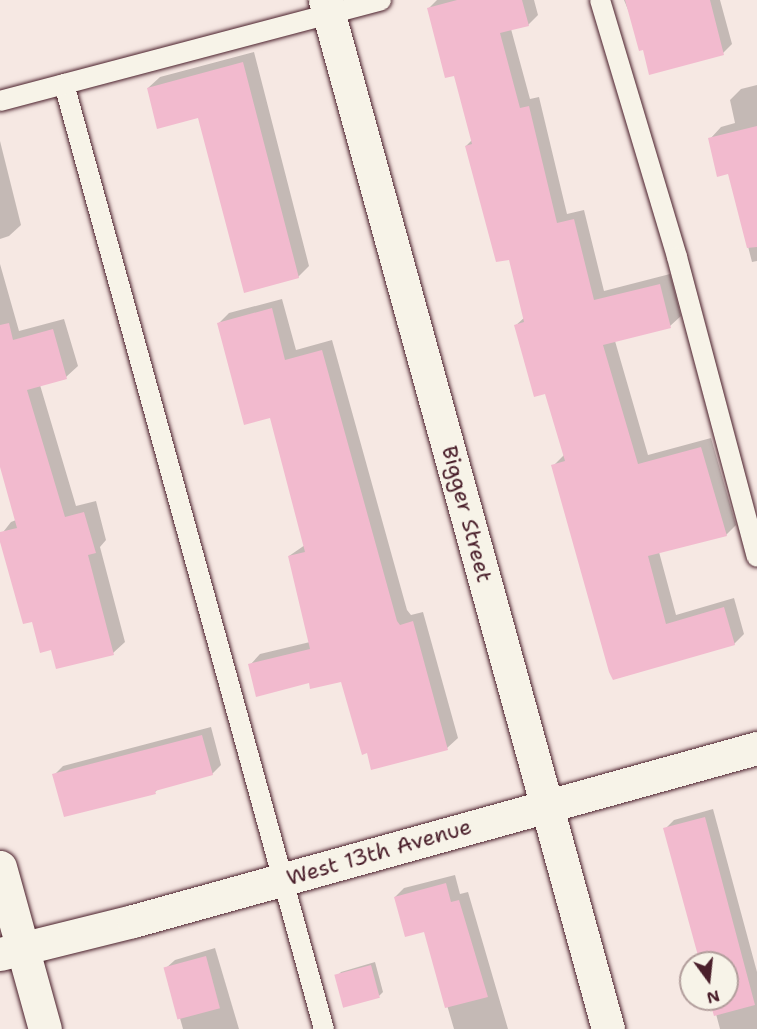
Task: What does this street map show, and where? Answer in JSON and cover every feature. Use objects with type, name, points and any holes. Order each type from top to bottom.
[{"type":"street","name":"Bigger Street","points":[[328,7],[608,1029]]},
{"type":"street","name":"West 13th Avenue","points":[[11,952],[757,748]]},
{"type":"street","points":[[0,867],[11,952],[45,1029]]},
{"type":"lane","points":[[0,101],[328,7],[381,0]]},
{"type":"lane","points":[[600,0],[677,257],[757,557]]},
{"type":"lane","points":[[64,84],[324,1029]]},
{"type":"building","points":[[457,0],[522,0],[529,26],[500,33],[520,108],[529,106],[557,223],[574,219],[594,300],[660,284],[671,328],[603,345],[638,464],[701,447],[727,536],[648,556],[666,624],[724,607],[735,645],[613,680],[609,672],[551,465],[565,461],[545,394],[534,397],[514,325],[524,322],[509,260],[496,262],[465,146],[472,144],[454,76],[445,78],[427,8]]},
{"type":"building","points":[[625,0],[710,0],[724,55],[649,75],[643,50],[639,51]]},
{"type":"building","points":[[243,62],[299,278],[244,293],[198,118],[157,129],[147,88]]},
{"type":"building","points":[[757,126],[757,247],[747,248],[728,174],[717,177],[708,138]]},
{"type":"building","points":[[272,308],[285,360],[322,350],[397,621],[400,625],[413,621],[448,750],[371,770],[367,753],[362,755],[341,682],[310,689],[309,683],[256,697],[248,664],[310,649],[288,556],[305,552],[270,418],[244,425],[217,323]]},
{"type":"building","points":[[9,323],[13,340],[53,329],[67,379],[27,390],[65,517],[84,512],[96,553],[88,555],[114,655],[56,669],[51,650],[40,653],[32,622],[23,624],[0,542],[0,532],[17,528],[0,467],[0,325]]},
{"type":"building","points":[[202,735],[213,775],[155,791],[156,794],[64,817],[52,774]]},
{"type":"building","points":[[705,817],[755,1005],[739,1009],[739,951],[697,951],[663,828]]},
{"type":"building","points":[[446,883],[451,902],[459,900],[488,997],[445,1008],[424,932],[405,937],[394,897]]},
{"type":"building","points":[[206,956],[220,1008],[177,1020],[163,967]]},
{"type":"building","points":[[371,965],[380,998],[343,1008],[334,975]]},
{"type":"building","points":[[713,1011],[733,1011],[714,1016]]}]
